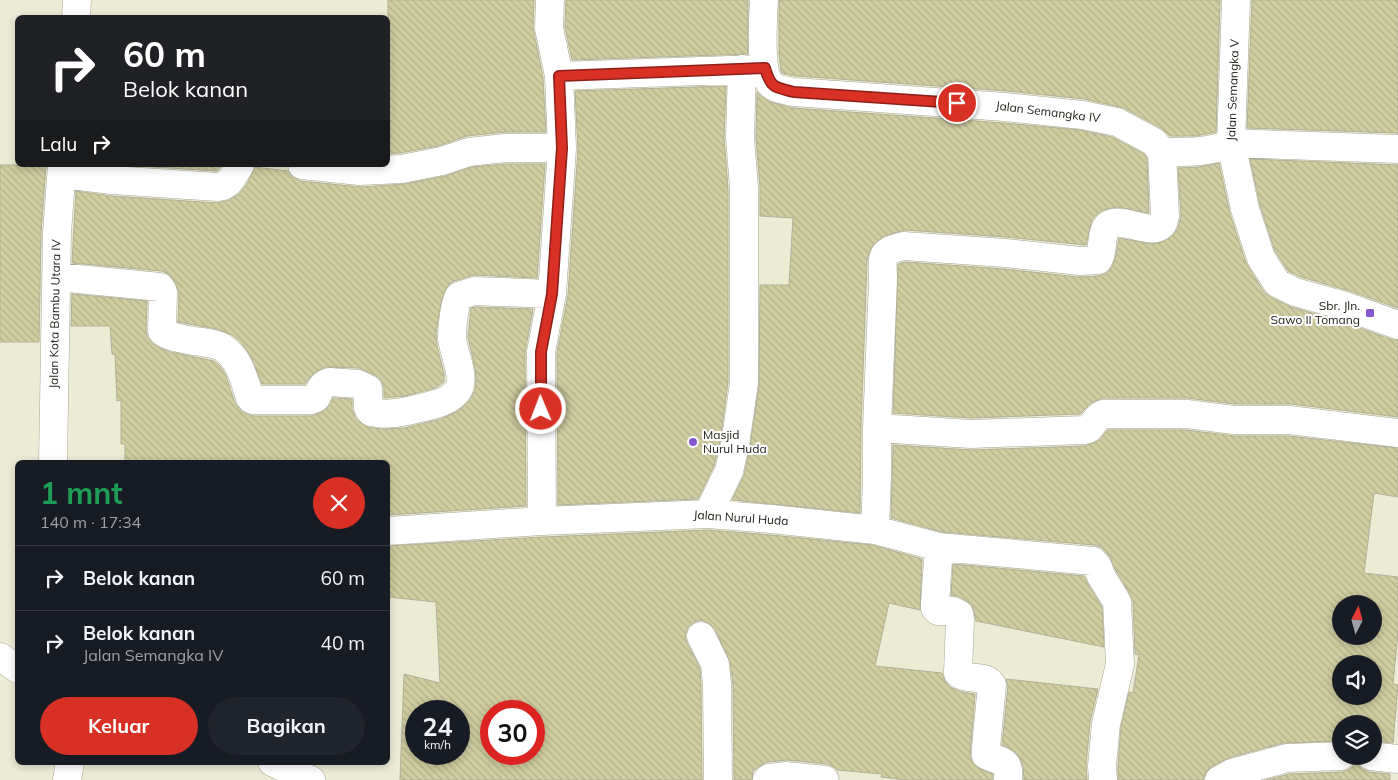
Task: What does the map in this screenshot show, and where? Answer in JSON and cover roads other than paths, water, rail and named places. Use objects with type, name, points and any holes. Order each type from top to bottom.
[{"type":"street","points":[[76,15],[77,0]]},
{"type":"street","points":[[542,521],[541,352],[552,294],[562,148],[559,76],[549,28],[550,0]]},
{"type":"street","name":"Jalan Semangka IV","points":[[764,0],[762,31],[753,69],[776,88],[794,92],[1005,106],[1082,115],[1117,122],[1154,142],[1162,152]]},
{"type":"street","name":"Jalan Semangka V","points":[[1236,0],[1231,143],[1245,209],[1261,258],[1277,283],[1295,292],[1345,306],[1398,325]]},
{"type":"street","points":[[559,76],[753,69],[740,138],[744,188],[744,383],[735,446],[729,471],[708,514]]},
{"type":"street","points":[[875,530],[883,258],[887,251],[904,246],[1005,253],[1080,261],[1098,260],[1104,231],[1110,224],[1119,222],[1150,229],[1158,227],[1162,223],[1165,216],[1162,152],[1203,151],[1223,147],[1231,143],[1398,148]]},
{"type":"street","points":[[321,167],[360,171],[402,169],[442,161],[469,152],[505,148],[562,148]]},
{"type":"street","points":[[62,170],[112,180],[218,187],[229,183],[239,167]]},
{"type":"street","name":"Jalan Kota Bambu Utara IV","points":[[53,460],[57,233],[62,170]]},
{"type":"street","points":[[57,277],[160,287],[163,292],[162,331],[176,338],[222,347],[234,359],[243,374],[250,398],[253,400],[311,400],[316,398],[322,385],[325,383],[358,384],[368,389],[368,408],[371,412],[383,414],[436,405],[452,396],[459,389],[460,376],[452,338],[456,302],[459,296],[474,291],[552,294]]},
{"type":"street","points":[[877,428],[971,434],[1084,430],[1091,427],[1096,418],[1103,414],[1178,414],[1234,420],[1289,420],[1398,433]]},
{"type":"street","name":"Jalan Nurul Huda","points":[[390,531],[542,521],[708,514],[875,530],[939,547],[1092,561],[1098,567],[1101,576],[1117,602],[1120,664],[1106,724],[1102,766],[1103,780]]},
{"type":"street","points":[[939,547],[935,608],[938,611],[953,611],[959,614],[958,673],[963,677],[987,679],[991,682],[986,755],[1004,762],[1008,767],[1008,780]]},
{"type":"street","points":[[702,636],[715,664],[718,780]]},
{"type":"street","points":[[0,657],[15,667]]},
{"type":"street","points":[[1219,780],[1232,773],[1286,758],[1332,756]]},
{"type":"street","points":[[1382,757],[1398,759]]},
{"type":"street","points":[[67,780],[70,765]]},
{"type":"street","points":[[278,765],[311,780]]},
{"type":"street","points":[[767,780],[769,778],[786,776],[825,780]]},
{"type":"place","name":"Sbr. Jln. Sawo II Tomang","points":[[1370,313]]},
{"type":"place","name":"Masjid Nurul Huda","points":[[693,442]]}]
